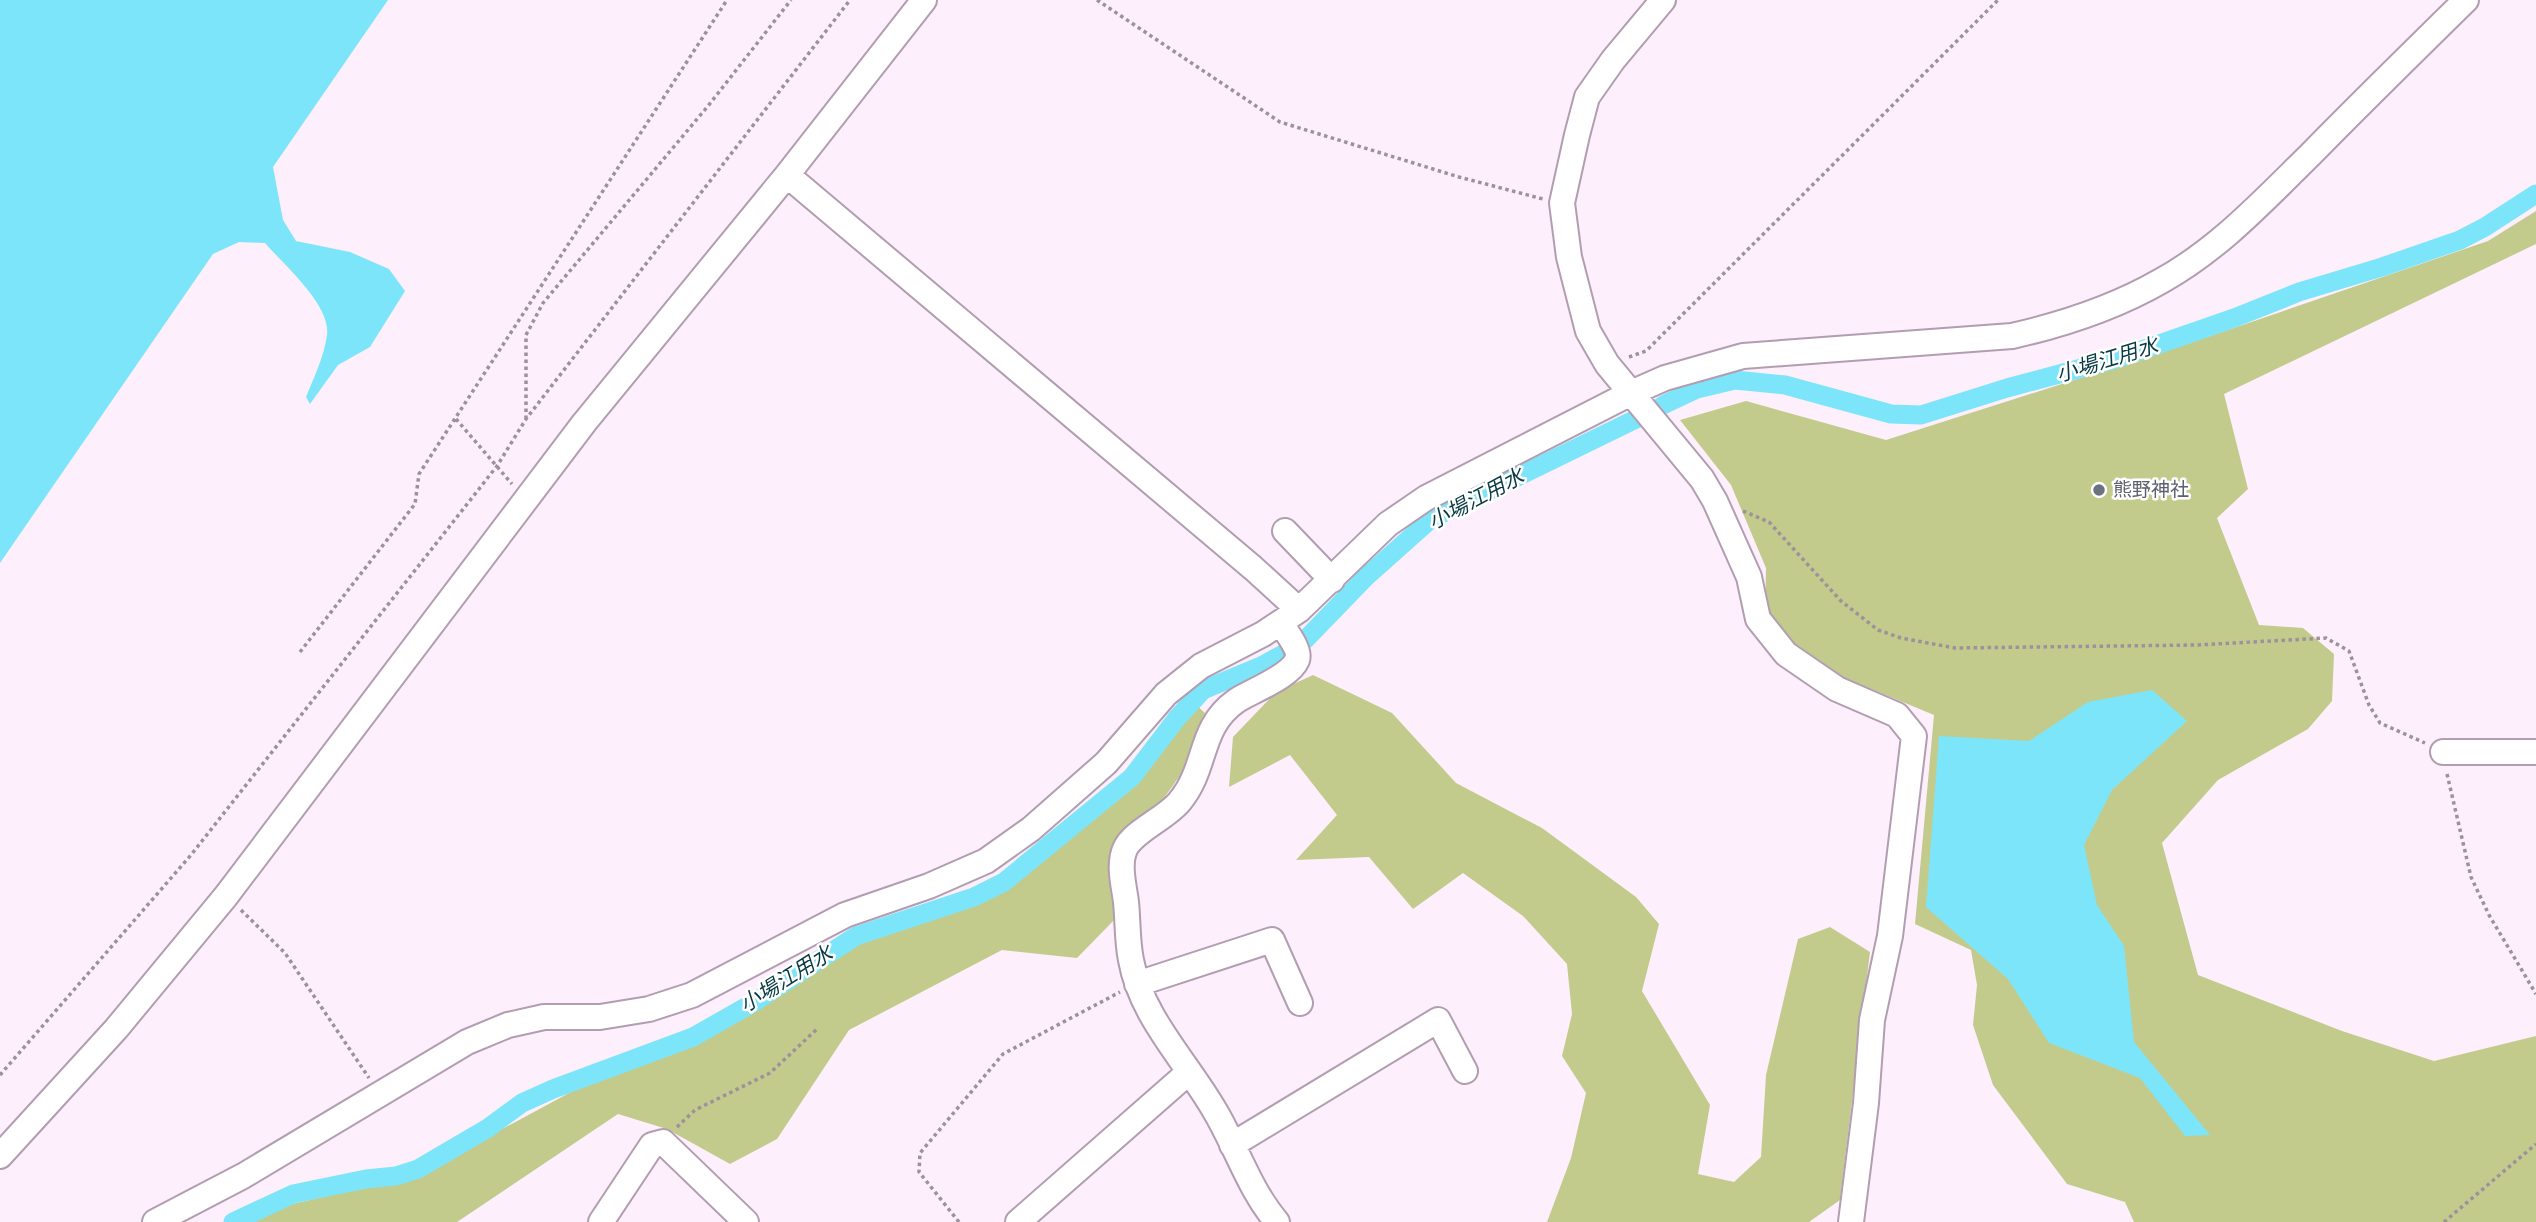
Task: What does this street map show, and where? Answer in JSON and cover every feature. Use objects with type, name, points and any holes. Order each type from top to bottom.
[{"type":"street","points":[[0,1156],[116,1029],[226,896],[584,423],[787,175],[924,0]]},
{"type":"street","points":[[1663,0],[1613,60],[1587,97],[1562,203],[1569,257],[1588,331],[1607,364],[1702,479],[1715,501],[1749,578],[1758,619],[1786,654],[1837,690],[1897,715],[1914,736],[1890,936],[1872,1020],[1866,1103],[1852,1222]]},
{"type":"street","points":[[155,1222],[243,1176],[467,1042],[508,1024],[544,1017],[600,1017],[649,1009],[692,995],[845,915],[929,887],[986,861],[1031,829],[1106,762],[1140,721],[1174,687],[1200,666],[1290,617],[1388,524],[1426,498],[1631,393],[1664,378],[1743,356],[2012,336],[2056,326],[2124,301],[2163,281],[2232,230],[2466,0]]},
{"type":"street","points":[[787,175],[1259,574],[1290,617],[1298,652],[1297,660],[1288,671],[1235,702],[1220,715],[1211,727],[1192,784],[1180,802],[1125,849],[1122,865],[1131,959],[1146,1005],[1216,1112],[1261,1199],[1277,1222]]},
{"type":"street","points":[[1293,538],[1332,580]]},
{"type":"street","points":[[2443,752],[2536,752]]},
{"type":"street","points":[[1137,984],[1272,940],[1300,1003]]},
{"type":"street","points":[[1232,1145],[1438,1020],[1465,1071]]},
{"type":"street","points":[[1018,1222],[1189,1072]]},
{"type":"street","points":[[601,1222],[652,1145],[663,1142],[746,1222]]},
{"type":"path","points":[[300,652],[415,504],[419,474],[727,0]]},
{"type":"path","points":[[526,419],[526,335],[543,303],[708,106],[791,0]]},
{"type":"path","points":[[0,1075],[191,855],[497,466],[526,419],[850,0]]},
{"type":"path","points":[[1097,0],[1280,122],[1459,177],[1562,203]]},
{"type":"path","points":[[1607,364],[1646,351],[1998,0]]},
{"type":"path","points":[[456,419],[526,501]]},
{"type":"path","points":[[1715,501],[1769,522],[1841,601],[1878,630],[1900,638],[1955,648],[2197,645],[2326,638],[2349,651],[2369,705],[2380,723],[2443,752],[2471,877],[2489,915],[2536,994]]},
{"type":"path","points":[[226,896],[285,953],[380,1094]]},
{"type":"path","points":[[959,1222],[919,1172],[920,1153],[1003,1054],[1137,984]]},
{"type":"path","points":[[663,1142],[695,1110],[770,1073],[817,1029]]},
{"type":"path","points":[[2444,1222],[2536,1144]]},
{"type":"green space","points":[[2536,211],[2536,244],[2224,394],[2248,489],[2217,518],[2259,625],[2303,628],[2334,654],[2332,701],[2308,729],[2218,780],[2162,843],[2198,975],[2342,1031],[2434,1061],[2536,1036],[2536,1222],[2134,1222],[2125,1202],[2067,1184],[1993,1085],[1973,1025],[1977,985],[1971,950],[1915,924],[1934,715],[1840,676],[1765,622],[1766,568],[1731,485],[1680,420],[1746,401],[1886,440],[2178,347],[2488,241]]},
{"type":"green space","points":[[1313,675],[1392,713],[1456,783],[1542,828],[1636,897],[1659,924],[1642,991],[1710,1105],[1698,1174],[1734,1182],[1761,1157],[1766,1075],[1798,939],[1830,927],[1870,952],[1840,1200],[1809,1222],[1547,1222],[1571,1158],[1586,1093],[1562,1056],[1572,1014],[1567,964],[1523,916],[1463,873],[1413,909],[1369,857],[1296,860],[1337,815],[1290,755],[1229,787],[1233,737],[1276,692]]},
{"type":"green space","points":[[1195,704],[1205,713],[1198,728],[1190,760],[1158,806],[1128,826],[1114,843],[1110,863],[1118,916],[1077,958],[1002,950],[849,1030],[777,1139],[730,1164],[667,1129],[618,1114],[457,1222],[252,1222],[292,1204],[415,1176],[595,1079],[696,1039],[752,1008],[857,941],[976,904],[1008,885],[1145,773],[1172,732]]},
{"type":"water","points":[[0,0],[388,0],[273,167],[283,220],[296,241],[350,252],[389,269],[405,291],[370,347],[338,365],[310,404],[306,397],[326,343],[326,323],[322,311],[305,286],[265,243],[239,242],[213,254],[0,563]]},
{"type":"water","points":[[2152,690],[2187,721],[2112,790],[2084,845],[2097,905],[2124,946],[2134,1042],[2210,1135],[2185,1136],[2140,1078],[2049,1043],[2008,979],[1926,907],[1939,736],[2029,741],[2088,702]]},
{"type":"waterway","name":"小場江用水","points":[[1663,405],[1697,389],[1735,380],[1785,385],[1891,414],[1921,415],[2007,388],[2119,358],[2299,292],[2460,240],[2536,194]]},
{"type":"waterway","name":"小場江用水","points":[[1305,640],[1366,577],[1431,519],[1638,418]]},
{"type":"waterway","name":"小場江用水","points":[[233,1222],[293,1194],[366,1179],[396,1176],[418,1169],[488,1128],[522,1103],[693,1037],[751,1004],[856,936],[974,897],[1004,882],[1132,777],[1177,718],[1203,690],[1287,652]]},
{"type":"place","name":"熊野神社","points":[[2099,490]]}]
